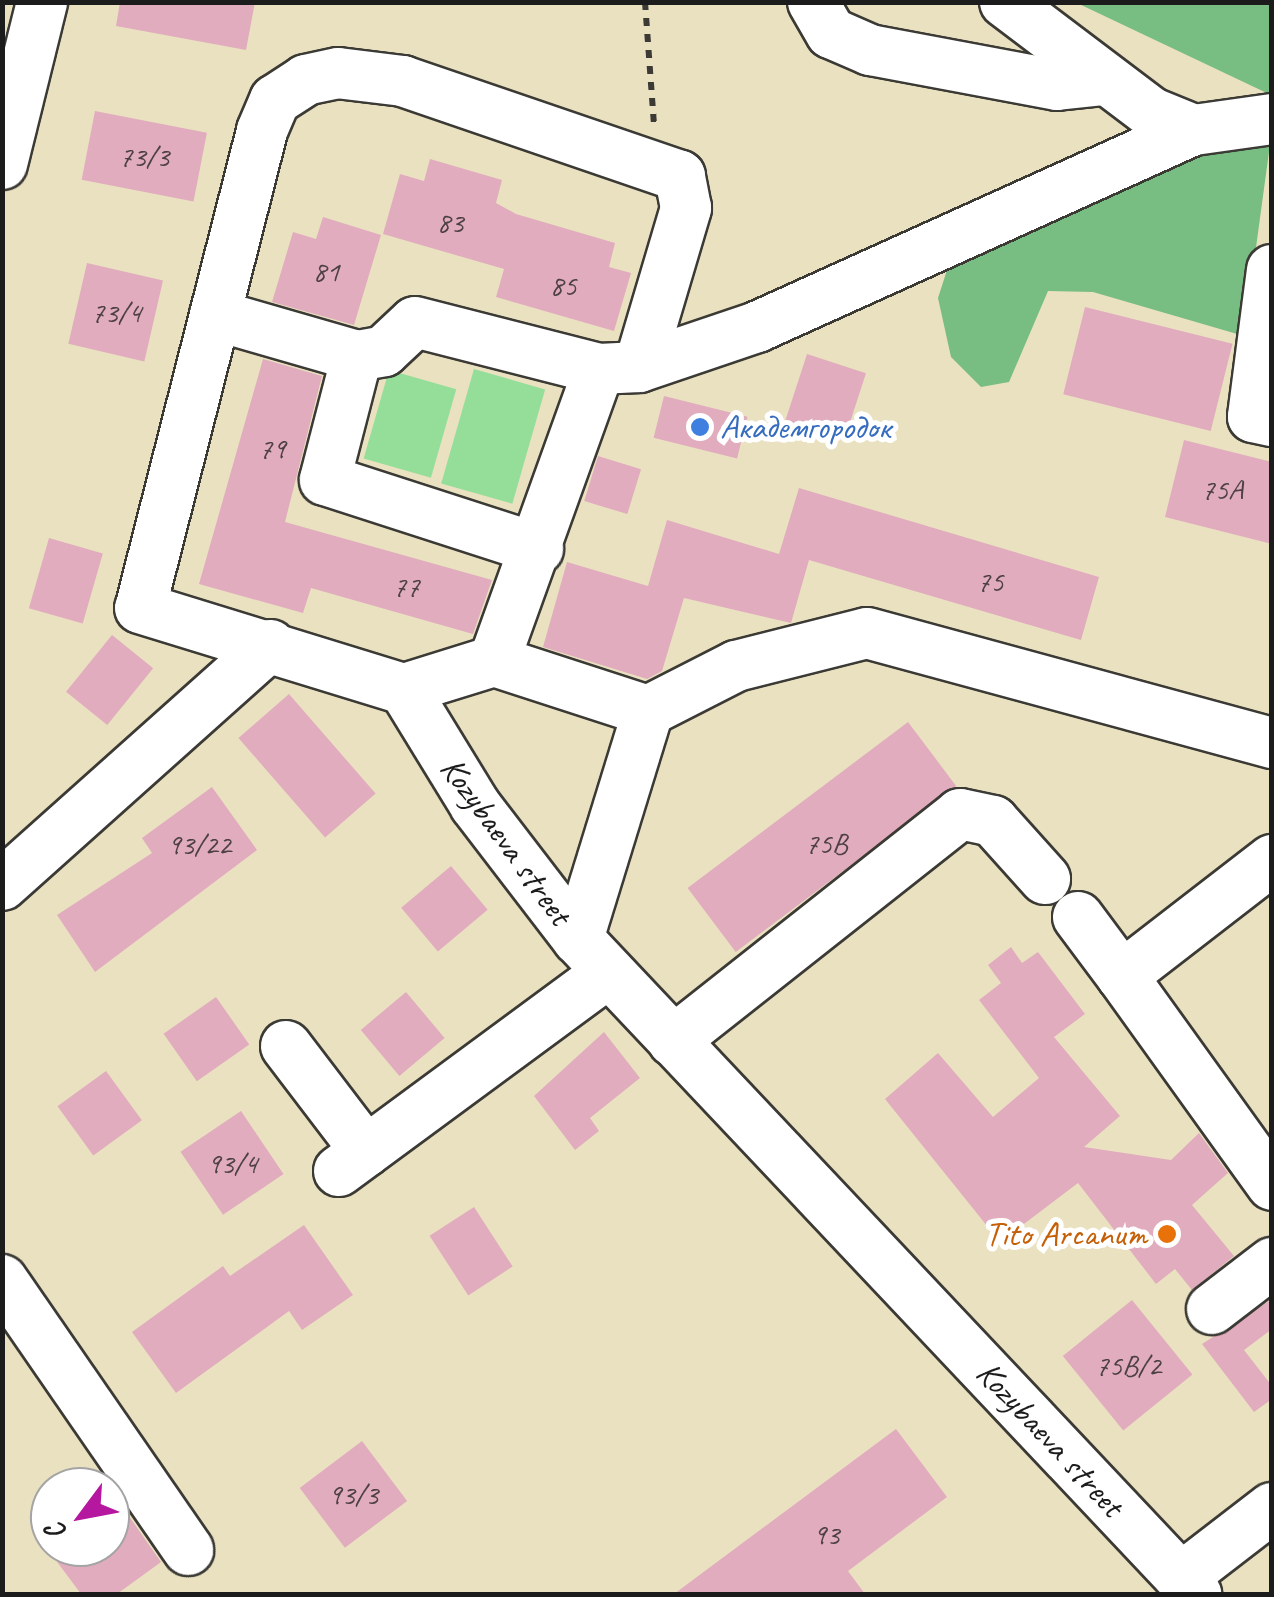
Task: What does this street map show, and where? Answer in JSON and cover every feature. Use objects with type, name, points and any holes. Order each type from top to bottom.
[{"type":"street","points":[[2,164],[42,2]]},
{"type":"street","points":[[813,2],[831,33],[870,50],[1057,85],[1102,80]]},
{"type":"street","points":[[1006,2],[1102,80],[1194,130]]},
{"type":"street","points":[[494,661],[689,194],[661,165],[403,81],[338,73],[306,80],[268,114],[140,608],[270,644],[404,689],[494,661],[648,711],[736,666],[867,633],[1272,744]]},
{"type":"street","points":[[215,315],[357,356],[384,351],[415,322],[619,368],[766,303],[1194,130],[1272,119]]},
{"type":"street","points":[[1272,270],[1252,417],[1272,421]]},
{"type":"street","points":[[357,356],[325,480],[538,549]]},
{"type":"street","points":[[2,885],[270,644]]},
{"type":"street","name":"Kozybaeva street","points":[[404,689],[475,806],[593,956],[1188,1586]]},
{"type":"street","points":[[286,1046],[353,1161],[593,956],[648,711]]},
{"type":"street","points":[[672,1041],[960,814],[993,822],[1046,879]]},
{"type":"street","points":[[1122,976],[1272,860]]},
{"type":"street","points":[[1078,917],[1272,1184]]},
{"type":"street","points":[[1212,1309],[1272,1263]]},
{"type":"street","points":[[2,1280],[188,1550]]},
{"type":"street","points":[[1188,1586],[1272,1508]]},
{"type":"path","points":[[645,2],[661,165]]},
{"type":"green space","points":[[1077,3],[1271,3],[1271,95]]},
{"type":"green space","points":[[1271,137],[1244,336],[1093,292],[1048,291],[1009,382],[981,387],[951,357],[938,298],[947,270],[1203,142]]},
{"type":"green space","points":[[474,369],[545,389],[512,504],[441,483]]},
{"type":"green space","points":[[389,370],[456,389],[431,478],[364,458]]},
{"type":"building","points":[[120,2],[255,2],[246,50],[116,26]]},
{"type":"building","points":[[95,111],[207,133],[194,201],[82,180]]},
{"type":"building","points":[[430,159],[502,180],[496,203],[516,214],[615,243],[609,267],[631,273],[614,331],[496,297],[504,269],[383,234],[400,174],[424,181]]},
{"type":"building","points":[[323,217],[381,235],[354,325],[272,302],[293,232],[316,239]]},
{"type":"building","points":[[87,263],[163,281],[144,361],[68,344]]},
{"type":"building","points":[[1085,307],[1232,344],[1211,431],[1063,394]]},
{"type":"building","points":[[807,354],[866,373],[844,441],[785,422]]},
{"type":"building","points":[[263,359],[322,376],[285,522],[492,580],[473,634],[311,588],[303,613],[199,584]]},
{"type":"building","name":"Академгородок","points":[[664,396],[747,417],[737,459],[654,438]]},
{"type":"building","points":[[1184,440],[1272,462],[1272,544],[1165,517]]},
{"type":"building","points":[[598,456],[641,469],[627,514],[584,501]]},
{"type":"building","points":[[799,488],[1099,577],[1081,640],[809,560],[791,623],[684,598],[662,671],[647,679],[543,647],[567,562],[648,586],[667,520],[779,554]]},
{"type":"building","points":[[49,538],[103,553],[83,624],[29,608]]},
{"type":"building","points":[[112,635],[153,668],[107,725],[66,692]]},
{"type":"building","points":[[289,694],[376,794],[325,838],[238,738]]},
{"type":"building","points":[[908,722],[956,786],[736,952],[688,888]]},
{"type":"building","points":[[212,787],[257,850],[95,972],[57,915],[152,853],[142,838]]},
{"type":"building","points":[[451,866],[488,910],[438,951],[401,908]]},
{"type":"building","points":[[1011,947],[1022,963],[1038,952],[1085,1014],[1054,1037],[1120,1116],[1084,1147],[1171,1160],[1199,1133],[1228,1173],[1192,1205],[1234,1256],[1192,1290],[1175,1269],[1156,1284],[1078,1183],[1000,1242],[885,1099],[938,1053],[993,1117],[1039,1078],[979,1000],[1001,983],[988,965]]},
{"type":"building","points":[[406,992],[445,1038],[399,1076],[361,1030]]},
{"type":"building","points":[[216,997],[249,1045],[197,1081],[164,1034]]},
{"type":"building","points":[[604,1032],[640,1078],[590,1118],[599,1131],[575,1150],[534,1096]]},
{"type":"building","points":[[106,1071],[142,1120],[93,1156],[57,1106]]},
{"type":"building","points":[[241,1111],[283,1174],[223,1215],[180,1152]]},
{"type":"building","points":[[474,1207],[513,1267],[468,1295],[430,1236]]},
{"type":"building","points":[[304,1225],[353,1295],[302,1330],[289,1311],[176,1393],[132,1332],[223,1266],[230,1276]]},
{"type":"building","points":[[1132,1300],[1192,1375],[1123,1431],[1063,1356]]},
{"type":"building","points":[[1271,1300],[1272,1329],[1244,1350],[1272,1386],[1272,1399],[1254,1412],[1202,1344]]},
{"type":"building","points":[[896,1429],[947,1497],[848,1571],[865,1594],[674,1594]]},
{"type":"building","points":[[362,1441],[407,1501],[345,1548],[300,1488]]},
{"type":"building","points":[[130,1518],[161,1562],[117,1594],[81,1594],[61,1567],[130,1567]]},
{"type":"place","name":"Академгородок","points":[[700,427]]},
{"type":"place","name":"Tito Arcanum","points":[[1167,1234]]}]
